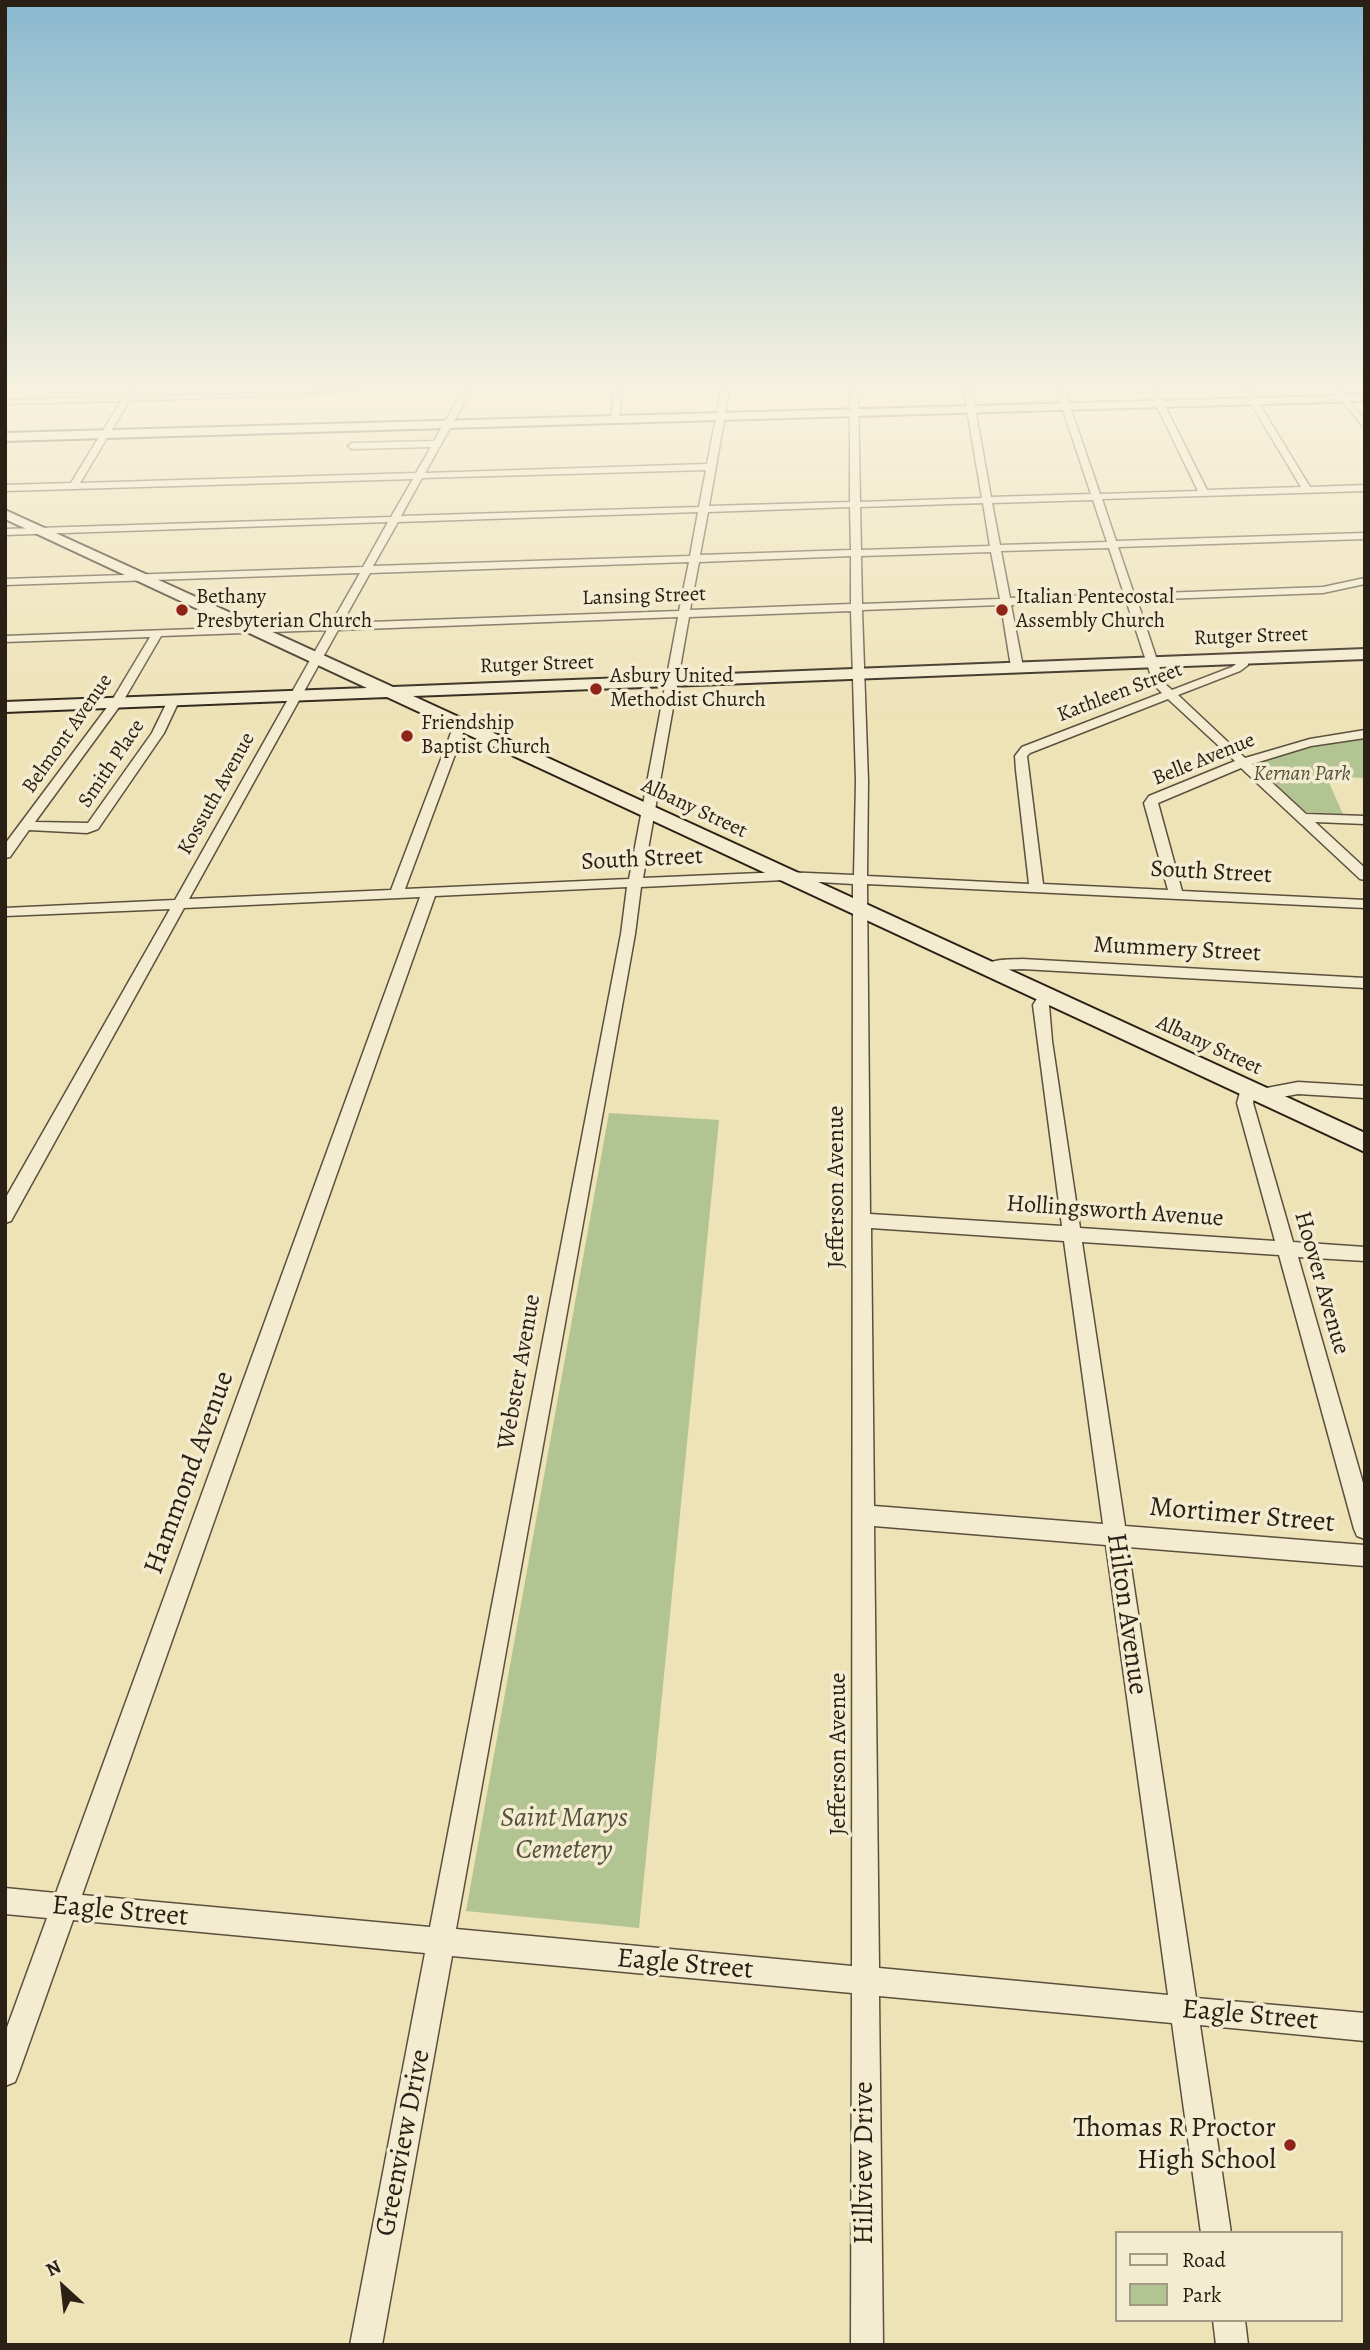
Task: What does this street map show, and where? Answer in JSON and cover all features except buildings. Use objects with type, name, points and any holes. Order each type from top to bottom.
[{"type":"street","name":"Kossuth Avenue","points":[[5,1216],[405,502]]},
{"type":"street","name":"Webster Avenue","points":[[442,1942],[628,934],[635,882],[705,502]]},
{"type":"street","name":"Jefferson Avenue","points":[[855,502],[857,674],[862,781],[860,911],[865,1982]]},
{"type":"street","points":[[5,532],[966,502]]},
{"type":"street","points":[[988,502],[1017,667]]},
{"type":"street","points":[[1097,502],[1160,685],[1365,876]]},
{"type":"street","name":"Albany Street","points":[[5,514],[1365,1143]]},
{"type":"street","points":[[5,582],[1365,536]]},
{"type":"street","name":"Lansing Street","points":[[5,639],[1283,592],[1342,588],[1365,581]]},
{"type":"street","name":"Belmont Avenue","points":[[5,854],[116,703],[158,633]]},
{"type":"street","name":"Rutger Street","points":[[5,707],[1365,654]]},
{"type":"street","name":"Kathleen Street","points":[[1037,886],[1021,770],[1021,756],[1026,750],[1236,669],[1242,665],[1241,659]]},
{"type":"street","name":"Smith Place","points":[[26,826],[87,829],[93,826],[158,733],[173,701]]},
{"type":"street","points":[[396,894],[460,725]]},
{"type":"street","name":"Belle Avenue","points":[[1177,894],[1151,803],[1154,799],[1241,762],[1346,736],[1365,734]]},
{"type":"street","points":[[1301,818],[1365,820]]},
{"type":"street","name":"South Street","points":[[5,912],[784,876],[1037,886],[1365,904]]},
{"type":"street","name":"Hammond Avenue","points":[[5,2072],[429,893]]},
{"type":"street","name":"Mummery Street","points":[[987,969],[998,965],[1022,964],[1365,984]]},
{"type":"street","name":"Hilton Avenue","points":[[1046,996],[1041,1005],[1044,1041],[1216,2231]]},
{"type":"street","points":[[1254,1092],[1303,1087],[1365,1092]]},
{"type":"street","name":"Hoover Avenue","points":[[1254,1092],[1245,1103],[1365,1529]]},
{"type":"street","name":"Hollingsworth Avenue","points":[[862,1220],[1365,1254]]},
{"type":"street","name":"Mortimer Street","points":[[863,1515],[1365,1556]]},
{"type":"street","name":"Eagle Street","points":[[5,1901],[1365,2027]]},
{"type":"street","name":"Greenview Drive","points":[[366,2345],[442,1942]]},
{"type":"street","name":"Hillview Drive","points":[[865,1982],[867,2345]]},
{"type":"street","points":[[1229,2322],[1233,2345]]},
{"type":"green space","name":"Kernan Park","points":[[1365,738],[1365,778],[1326,776],[1343,814],[1305,812],[1252,762],[1345,739]]},
{"type":"green space","name":"Saint Marys Cemetery","points":[[609,1113],[719,1120],[639,1928],[466,1911]]},
{"type":"place","name":"Bethany Presbyterian Church","points":[[182,610]]},
{"type":"place","name":"Italian Pentecostal Assembly Church","points":[[1002,610]]},
{"type":"place","name":"Asbury United Methodist Church","points":[[596,689]]},
{"type":"place","name":"Friendship Baptist Church","points":[[407,736]]},
{"type":"place","name":"Thomas R Proctor High School","points":[[1290,2145]]}]
